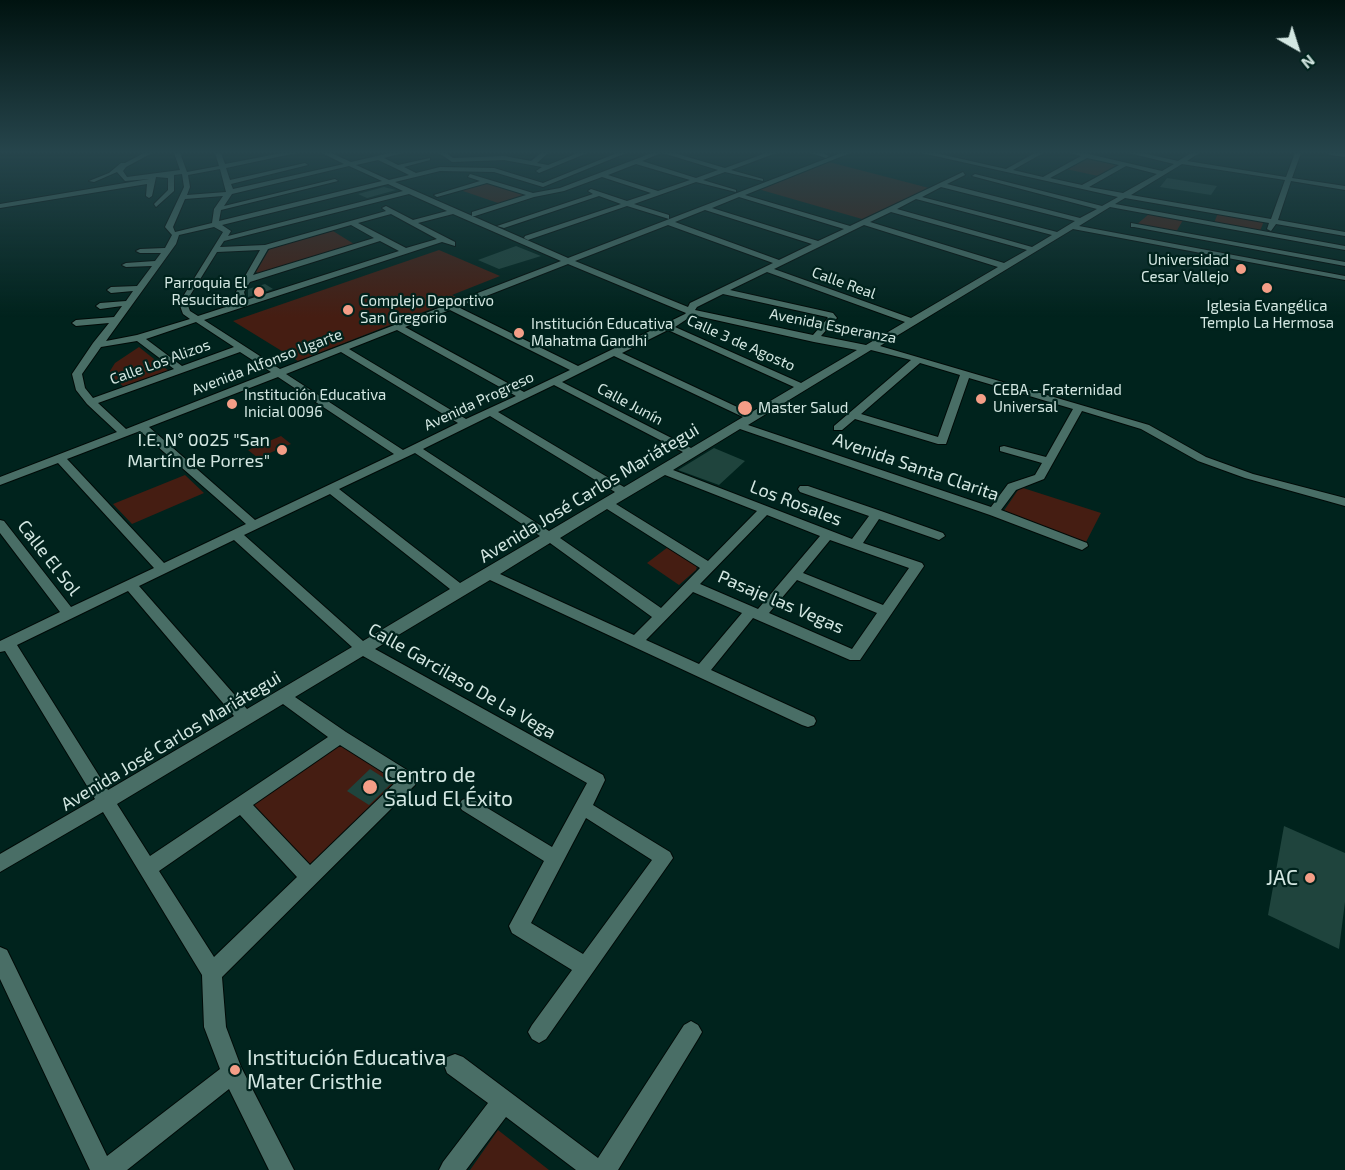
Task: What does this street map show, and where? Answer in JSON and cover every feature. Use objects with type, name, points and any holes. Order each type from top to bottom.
[{"type":"street","points":[[0,213],[29,208]]},
{"type":"street","points":[[179,208],[169,227],[172,233],[176,234],[282,208]]},
{"type":"street","points":[[214,224],[218,209],[224,208]]},
{"type":"street","points":[[224,239],[348,208]]},
{"type":"street","points":[[385,208],[452,244]]},
{"type":"street","name":"Avenida Esperanza","points":[[449,208],[689,311],[918,359],[1145,428],[1202,459],[1249,476],[1345,502]]},
{"type":"street","points":[[462,208],[567,257]]},
{"type":"street","points":[[475,214],[495,208]]},
{"type":"street","points":[[501,226],[557,208]]},
{"type":"street","points":[[529,238],[615,208],[651,222]]},
{"type":"street","points":[[636,208],[780,263]]},
{"type":"street","name":"Avenida Alfonso Ugarte","points":[[121,430],[141,426],[272,371],[342,349],[567,257],[695,208]]},
{"type":"street","name":"Avenida Alfonso Ugarte","points":[[567,257],[651,222],[705,208]]},
{"type":"street","points":[[705,208],[818,244]]},
{"type":"street","points":[[782,208],[850,228]]},
{"type":"street","name":"Avenida Progreso","points":[[4,645],[668,327],[685,318],[693,305],[893,208]]},
{"type":"street","points":[[955,208],[1059,235]]},
{"type":"street","points":[[1020,208],[1119,236],[1345,278]]},
{"type":"street","name":"Avenida José Carlos Mariátegui","points":[[0,864],[1104,208]]},
{"type":"street","points":[[1109,208],[1345,248]]},
{"type":"street","points":[[1191,208],[1345,234]]},
{"type":"street","points":[[1269,234],[1279,208]]},
{"type":"street","points":[[890,209],[1035,250]]},
{"type":"street","points":[[413,222],[455,211]]},
{"type":"street","points":[[217,249],[265,248],[393,212]]},
{"type":"street","points":[[1119,236],[1149,213]]},
{"type":"street","points":[[862,222],[1007,267]]},
{"type":"street","points":[[352,223],[405,251]]},
{"type":"street","points":[[214,224],[227,230],[224,239],[183,303],[186,312],[238,349],[402,454]]},
{"type":"street","points":[[1134,225],[1345,264]]},
{"type":"street","points":[[1201,251],[1221,226]]},
{"type":"street","points":[[1162,244],[1170,231]]},
{"type":"street","points":[[1255,247],[1260,232]]},
{"type":"street","points":[[121,430],[91,402],[76,381],[77,374],[114,320],[168,250],[176,234]]},
{"type":"street","points":[[247,280],[381,238]]},
{"type":"street","points":[[529,238],[570,251],[596,243]]},
{"type":"street","points":[[96,345],[139,338],[443,239]]},
{"type":"street","points":[[1288,267],[1297,239]]},
{"type":"street","points":[[1241,259],[1246,246]]},
{"type":"street","points":[[1334,262],[1336,246]]},
{"type":"street","points":[[243,304],[240,292],[265,248]]},
{"type":"street","points":[[140,251],[168,250]]},
{"type":"street","points":[[506,276],[567,257]]},
{"type":"street","points":[[126,266],[158,263]]},
{"type":"street","name":"Calle Real","points":[[766,269],[913,322]]},
{"type":"street","points":[[111,290],[140,288]]},
{"type":"street","points":[[723,291],[830,315],[833,318],[814,339]]},
{"type":"street","points":[[100,306],[127,303]]},
{"type":"street","points":[[450,306],[578,370]]},
{"type":"street","points":[[76,324],[114,320]]},
{"type":"street","points":[[398,327],[524,396]]},
{"type":"street","name":"Calle 3 de Agosto","points":[[668,327],[802,387]]},
{"type":"street","points":[[139,338],[182,370]]},
{"type":"street","name":"Calle Los Alizos","points":[[91,402],[238,349]]},
{"type":"street","points":[[342,349],[466,424]]},
{"type":"street","points":[[615,353],[751,417]]},
{"type":"street","points":[[838,428],[918,359]]},
{"type":"street","points":[[0,481],[76,451],[84,440],[121,430],[272,371]]},
{"type":"street","points":[[853,415],[942,442],[966,373]]},
{"type":"street","name":"Calle Junín","points":[[555,382],[691,452]]},
{"type":"street","points":[[994,512],[1012,487],[1036,480],[1079,407]]},
{"type":"street","points":[[490,412],[623,492]]},
{"type":"street","name":"Avenida Santa Clarita","points":[[738,425],[994,512],[1082,546]]},
{"type":"street","points":[[141,426],[254,525]]},
{"type":"street","points":[[415,448],[550,537],[660,615]]},
{"type":"street","points":[[1004,449],[1049,461]]},
{"type":"street","points":[[60,458],[162,569]]},
{"type":"street","name":"Los Rosales","points":[[663,470],[828,535],[917,566]]},
{"type":"street","points":[[330,488],[461,591]]},
{"type":"street","points":[[804,489],[939,536]]},
{"type":"street","points":[[606,503],[708,567]]},
{"type":"street","points":[[636,642],[765,510]]},
{"type":"street","points":[[855,544],[877,514]]},
{"type":"street","name":"Calle El Sol","points":[[0,524],[69,614]]},
{"type":"street","name":"Calle Garcilaso De La Vega","points":[[235,534],[363,649],[597,780],[582,807]]},
{"type":"street","points":[[702,671],[828,535]]},
{"type":"street","name":"Pasaje las Vegas","points":[[690,585],[855,656],[917,566]]},
{"type":"street","points":[[489,574],[808,721]]},
{"type":"street","points":[[794,574],[886,611]]},
{"type":"street","points":[[130,585],[245,718]]},
{"type":"street","points":[[4,645],[106,800],[212,973],[215,1027],[232,1072],[282,1170]]},
{"type":"street","points":[[212,973],[409,780],[340,737],[283,696]]},
{"type":"street","points":[[148,868],[340,737]]},
{"type":"street","points":[[241,804],[310,878]]},
{"type":"street","points":[[468,805],[555,858]]},
{"type":"street","points":[[539,1032],[586,967],[664,858],[582,807],[519,926],[586,967]]},
{"type":"street","points":[[0,957],[102,1170]]},
{"type":"street","points":[[604,1170],[691,1032]]},
{"type":"street","points":[[455,1065],[595,1170]]},
{"type":"street","points":[[108,1170],[232,1072]]},
{"type":"street","points":[[451,1170],[503,1102]]},
{"type":"shaded area","points":[[822,208],[887,208],[862,219]]},
{"type":"shaded area","points":[[1218,213],[1264,221],[1260,231],[1214,223]]},
{"type":"shaded area","points":[[1149,214],[1183,220],[1176,232],[1136,225]]},
{"type":"shaded area","points":[[333,231],[354,244],[259,274],[256,272],[270,248]]},
{"type":"shaded area","name":"Complejo Deportivo San Gregorio","points":[[439,250],[500,276],[452,295],[459,298],[298,361],[233,321]]},
{"type":"shaded area","points":[[139,347],[169,371],[124,387],[110,375],[110,371],[115,363]]},
{"type":"shaded area","points":[[281,436],[291,444],[258,458],[248,450]]},
{"type":"shaded area","points":[[185,475],[204,493],[132,524],[113,504]]},
{"type":"shaded area","points":[[1020,487],[1101,513],[1085,544],[1001,515]]},
{"type":"shaded area","points":[[668,547],[697,566],[696,570],[679,585],[647,563]]},
{"type":"shaded area","points":[[337,742],[399,782],[313,868],[248,803]]},
{"type":"shaded area","points":[[498,1130],[549,1170],[470,1170]]},
{"type":"building","points":[[516,246],[541,256],[499,269],[478,260]]},
{"type":"building","name":"Parroquia El Resucitado","points":[[265,284],[273,289],[248,297],[248,289]]},
{"type":"building","points":[[714,448],[745,461],[719,485],[678,470]]},
{"type":"building","name":"Centro de Salud El Éxito","points":[[370,769],[392,783],[369,805],[347,791]]},
{"type":"building","name":"JAC","points":[[1284,826],[1345,853],[1345,902],[1339,949],[1268,915]]},
{"type":"place","name":"Universidad Cesar Vallejo","points":[[1241,269]]},
{"type":"place","name":"Iglesia Evangélica Templo La Hermosa","points":[[1267,288]]},
{"type":"place","name":"Parroquia El Resucitado","points":[[259,292]]},
{"type":"place","name":"Complejo Deportivo San Gregorio","points":[[348,310]]},
{"type":"place","name":"Institución Educativa Mahatma Gandhi","points":[[519,333]]},
{"type":"place","name":"CEBA - Fraternidad Universal","points":[[981,399]]},
{"type":"place","name":"Institución Educativa Inicial 0096","points":[[232,404]]},
{"type":"place","name":"Master Salud","points":[[745,408]]},
{"type":"place","name":"I.E. N° 0025 \"San Martín de Porres\"","points":[[282,450]]},
{"type":"place","name":"Centro de Salud El Éxito","points":[[370,787]]},
{"type":"place","name":"JAC","points":[[1310,878]]},
{"type":"place","name":"Institución Educativa Mater Cristhie","points":[[235,1070]]}]
